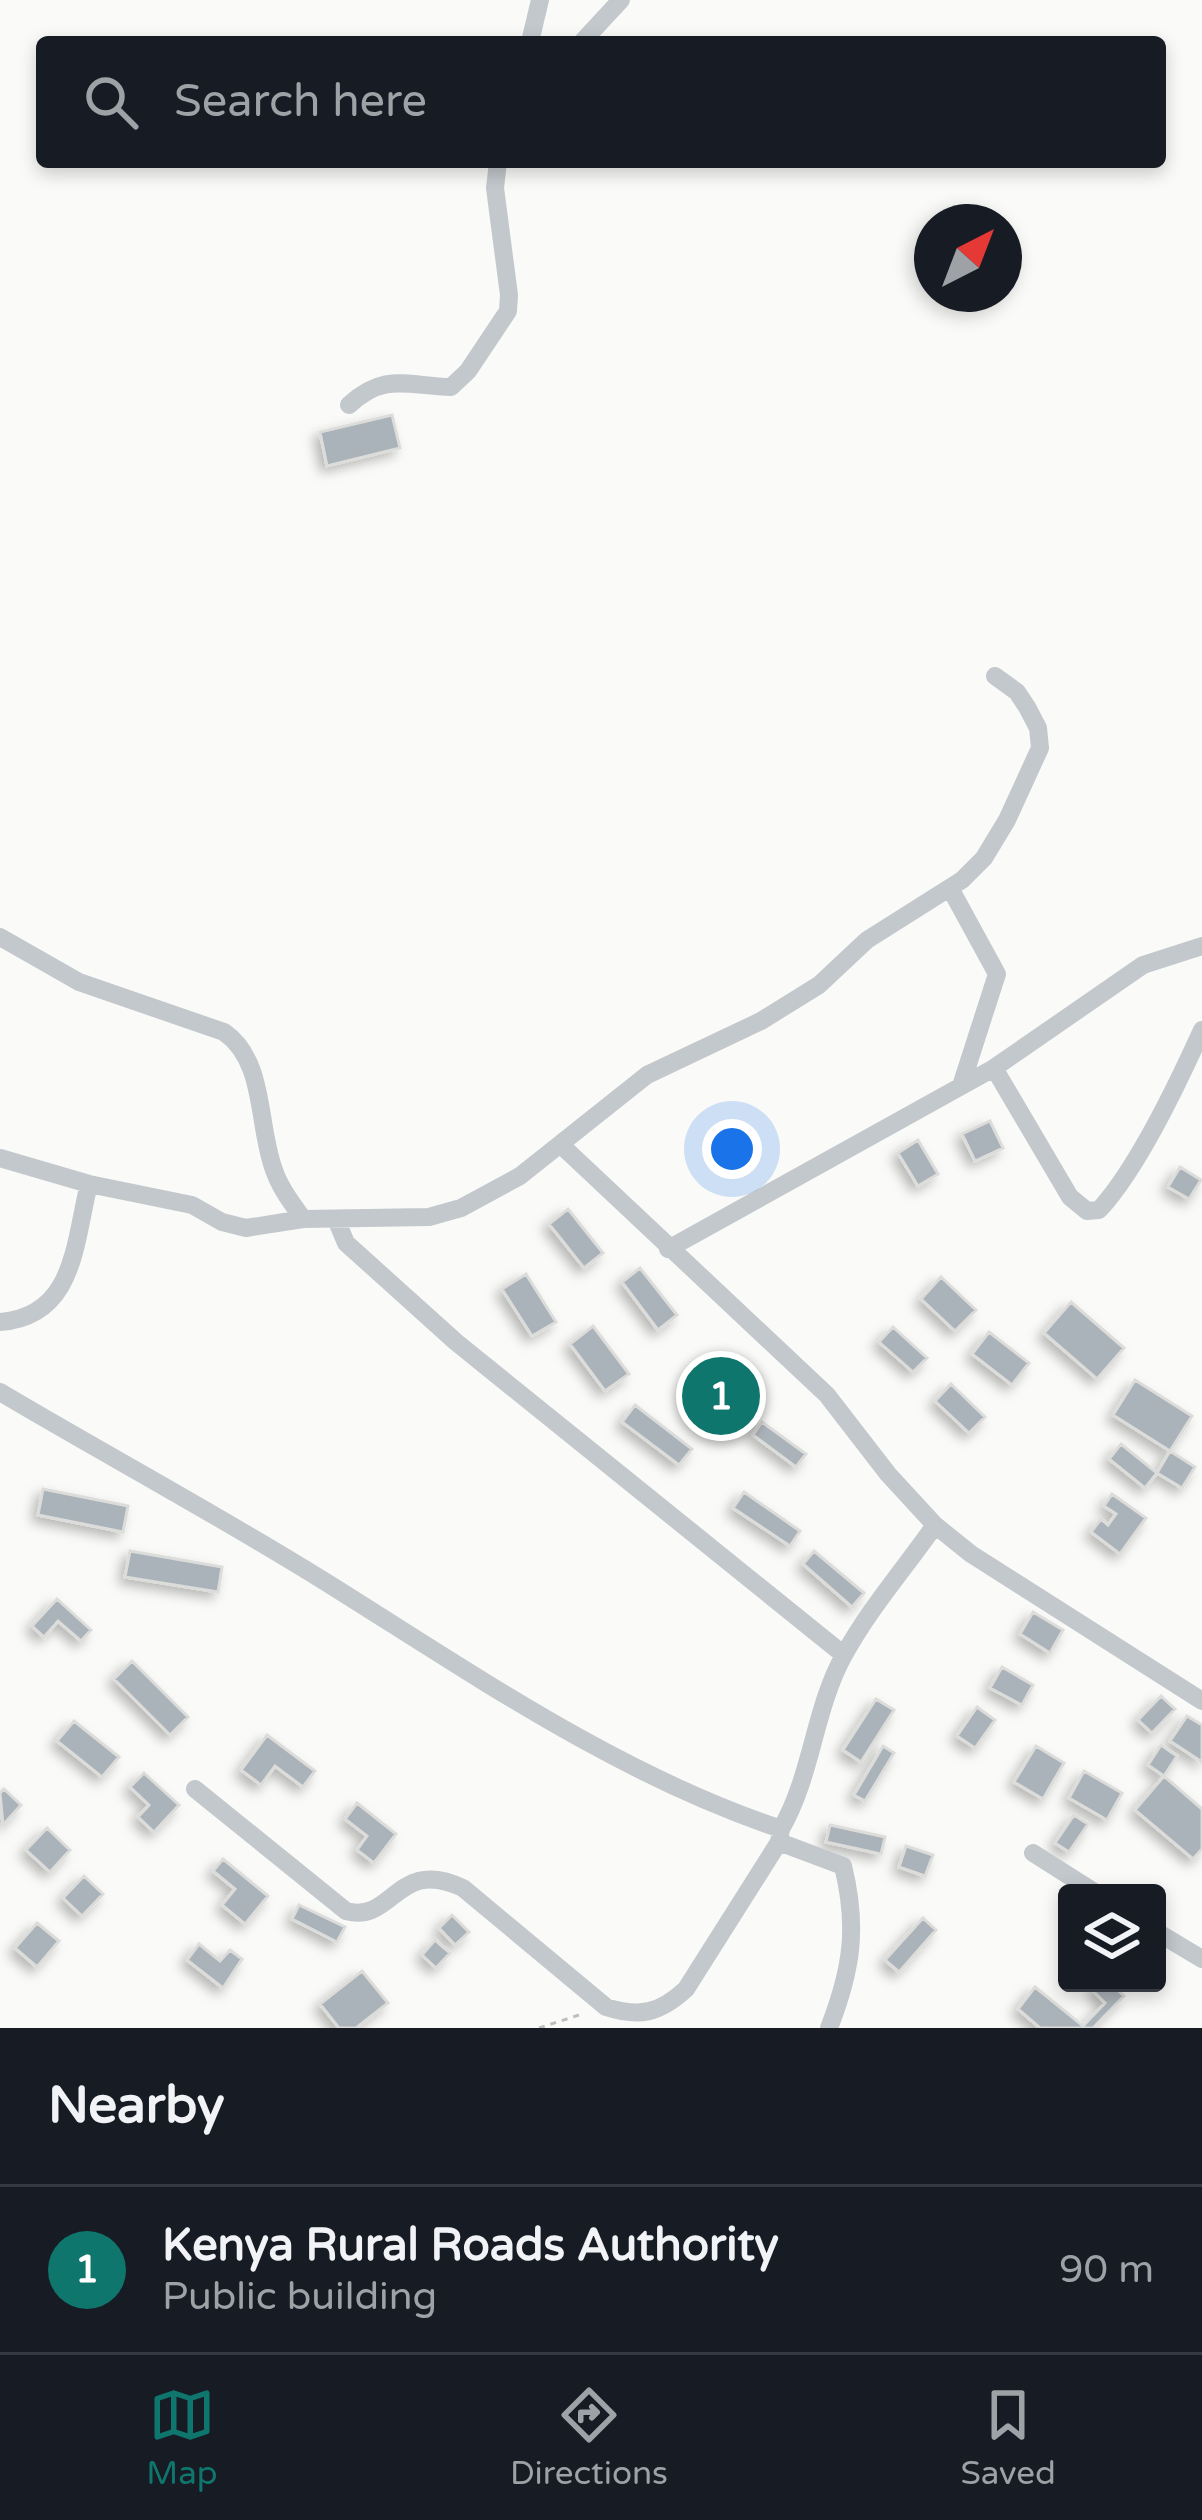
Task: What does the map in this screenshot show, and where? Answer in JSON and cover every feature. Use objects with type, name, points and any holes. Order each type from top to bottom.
[{"type":"street","points":[[531,36],[540,0]]},
{"type":"street","points":[[588,36],[621,0]]},
{"type":"street","points":[[349,405],[364,390],[386,382],[451,387],[503,322],[509,295],[495,188],[498,168]]},
{"type":"street","points":[[0,1158],[89,1184],[191,1205],[222,1222],[246,1228],[303,1219],[445,1214],[520,1176],[647,1075],[761,1022],[819,985],[867,940],[950,888],[984,858],[1040,748],[1038,728],[1028,707],[995,676]]},
{"type":"street","points":[[950,888],[998,974],[961,1086]]},
{"type":"street","points":[[0,937],[79,982],[224,1032],[243,1047],[272,1168],[303,1219]]},
{"type":"street","points":[[668,1249],[994,1068],[1144,965],[1202,946]]},
{"type":"street","points":[[994,1068],[1070,1197],[1087,1211],[1100,1210],[1125,1176],[1201,1035]]},
{"type":"street","points":[[561,1145],[827,1395],[935,1525],[971,1554],[1202,1701]]},
{"type":"street","points":[[0,1322],[35,1315],[56,1299],[89,1184]]},
{"type":"street","points":[[336,1219],[346,1243],[456,1342],[844,1655]]},
{"type":"street","points":[[0,1393],[298,1565],[556,1725],[843,1866],[854,1911],[845,1981],[830,2028]]},
{"type":"street","points":[[195,1789],[346,1912],[360,1915],[372,1910],[416,1880],[431,1876],[446,1880],[464,1888],[606,2007],[628,2014],[668,2006],[686,1989],[780,1836],[844,1655],[935,1525]]},
{"type":"street","points":[[1034,1853],[1082,1884]]},
{"type":"street","points":[[1166,1937],[1202,1959]]},
{"type":"path","points":[[539,2028],[587,2012]]},
{"type":"building","points":[[392,415],[400,448],[327,466],[320,432]]},
{"type":"building","points":[[990,1121],[1003,1148],[975,1161],[962,1134]]},
{"type":"building","points":[[918,1140],[938,1174],[918,1186],[898,1153]]},
{"type":"building","points":[[1180,1167],[1201,1180],[1189,1199],[1168,1187]]},
{"type":"building","points":[[568,1209],[603,1253],[584,1268],[549,1224]]},
{"type":"building","points":[[640,1268],[677,1315],[658,1330],[622,1282]]},
{"type":"building","points":[[526,1274],[556,1322],[532,1336],[502,1289]]},
{"type":"building","points":[[941,1277],[976,1310],[955,1331],[921,1299]]},
{"type":"building","points":[[1071,1302],[1124,1348],[1097,1379],[1044,1333]]},
{"type":"building","points":[[593,1326],[629,1374],[605,1391],[570,1344]]},
{"type":"building","points":[[893,1327],[927,1358],[913,1372],[879,1342]]},
{"type":"building","points":[[989,1332],[1029,1363],[1012,1385],[972,1354]]},
{"type":"building","points":[[1135,1380],[1192,1416],[1170,1451],[1113,1415]]},
{"type":"building","points":[[951,1384],[985,1417],[969,1433],[935,1401]]},
{"type":"building","points":[[635,1405],[692,1449],[679,1465],[622,1422]]},
{"type":"building","points":[[762,1422],[806,1454],[796,1467],[753,1435]]},
{"type":"building","points":[[1121,1444],[1157,1473],[1145,1488],[1109,1459]]},
{"type":"building","points":[[1170,1451],[1195,1467],[1182,1488],[1157,1473]]},
{"type":"building","points":[[43,1489],[128,1506],[123,1532],[38,1515]]},
{"type":"building","points":[[744,1492],[800,1531],[790,1546],[733,1508]]},
{"type":"building","points":[[1112,1494],[1146,1518],[1120,1554],[1091,1532],[1101,1519],[1108,1525],[1116,1514],[1104,1506]]},
{"type":"building","points":[[130,1551],[222,1567],[218,1592],[125,1577]]},
{"type":"building","points":[[814,1551],[864,1593],[852,1607],[803,1564]]},
{"type":"building","points":[[57,1599],[91,1630],[81,1641],[58,1621],[44,1637],[32,1626]]},
{"type":"building","points":[[1033,1612],[1063,1630],[1050,1653],[1020,1634]]},
{"type":"building","points":[[132,1661],[188,1717],[170,1735],[114,1679]]},
{"type":"building","points":[[1002,1667],[1033,1685],[1022,1705],[990,1688]]},
{"type":"building","points":[[1161,1696],[1175,1709],[1152,1733],[1138,1720]]},
{"type":"building","points":[[876,1699],[894,1710],[861,1762],[843,1750]]},
{"type":"building","points":[[977,1707],[995,1720],[975,1748],[957,1736]]},
{"type":"building","points":[[1187,1716],[1202,1725],[1202,1762],[1170,1741]]},
{"type":"building","points":[[74,1721],[119,1757],[102,1777],[57,1741]]},
{"type":"building","points":[[267,1735],[315,1771],[303,1787],[275,1766],[261,1785],[241,1770]]},
{"type":"building","points":[[1161,1745],[1177,1756],[1164,1776],[1148,1765]]},
{"type":"building","points":[[883,1746],[894,1753],[865,1801],[854,1795]]},
{"type":"building","points":[[1036,1746],[1064,1763],[1043,1799],[1014,1782]]},
{"type":"building","points":[[1084,1771],[1122,1793],[1107,1820],[1069,1798]]},
{"type":"building","points":[[144,1773],[179,1805],[154,1832],[138,1817],[149,1805],[130,1787]]},
{"type":"building","points":[[1164,1776],[1202,1809],[1202,1849],[1193,1859],[1135,1810]]},
{"type":"building","points":[[4,1789],[21,1805],[3,1825],[0,1793]]},
{"type":"building","points":[[357,1803],[396,1834],[374,1863],[357,1850],[367,1836],[345,1819]]},
{"type":"building","points":[[1074,1815],[1088,1824],[1069,1852],[1055,1843]]},
{"type":"building","points":[[830,1825],[885,1837],[881,1854],[826,1842]]},
{"type":"building","points":[[47,1828],[70,1850],[50,1872],[26,1850]]},
{"type":"building","points":[[906,1846],[933,1855],[925,1876],[899,1867]]},
{"type":"building","points":[[223,1859],[268,1896],[245,1924],[222,1905],[235,1889],[213,1871]]},
{"type":"building","points":[[84,1876],[103,1894],[82,1916],[63,1898]]},
{"type":"building","points":[[299,1905],[345,1927],[337,1942],[292,1919]]},
{"type":"building","points":[[452,1915],[469,1932],[455,1945],[439,1928]]},
{"type":"building","points":[[923,1918],[936,1930],[899,1972],[885,1960]]},
{"type":"building","points":[[37,1923],[59,1941],[37,1967],[15,1948]]},
{"type":"building","points":[[435,1940],[450,1953],[436,1968],[422,1955]]},
{"type":"building","points":[[199,1944],[220,1961],[230,1950],[242,1959],[223,1988],[187,1960]]},
{"type":"building","points":[[362,1971],[388,2003],[356,2028],[339,2028],[320,2004]]},
{"type":"building","points":[[1035,1987],[1083,2026],[1105,2003],[1094,1992],[1124,1996],[1093,2028],[1040,2028],[1018,2009]]},
{"type":"place","name":"Kenya Rural Roads Authority","points":[[721,1396]]}]
